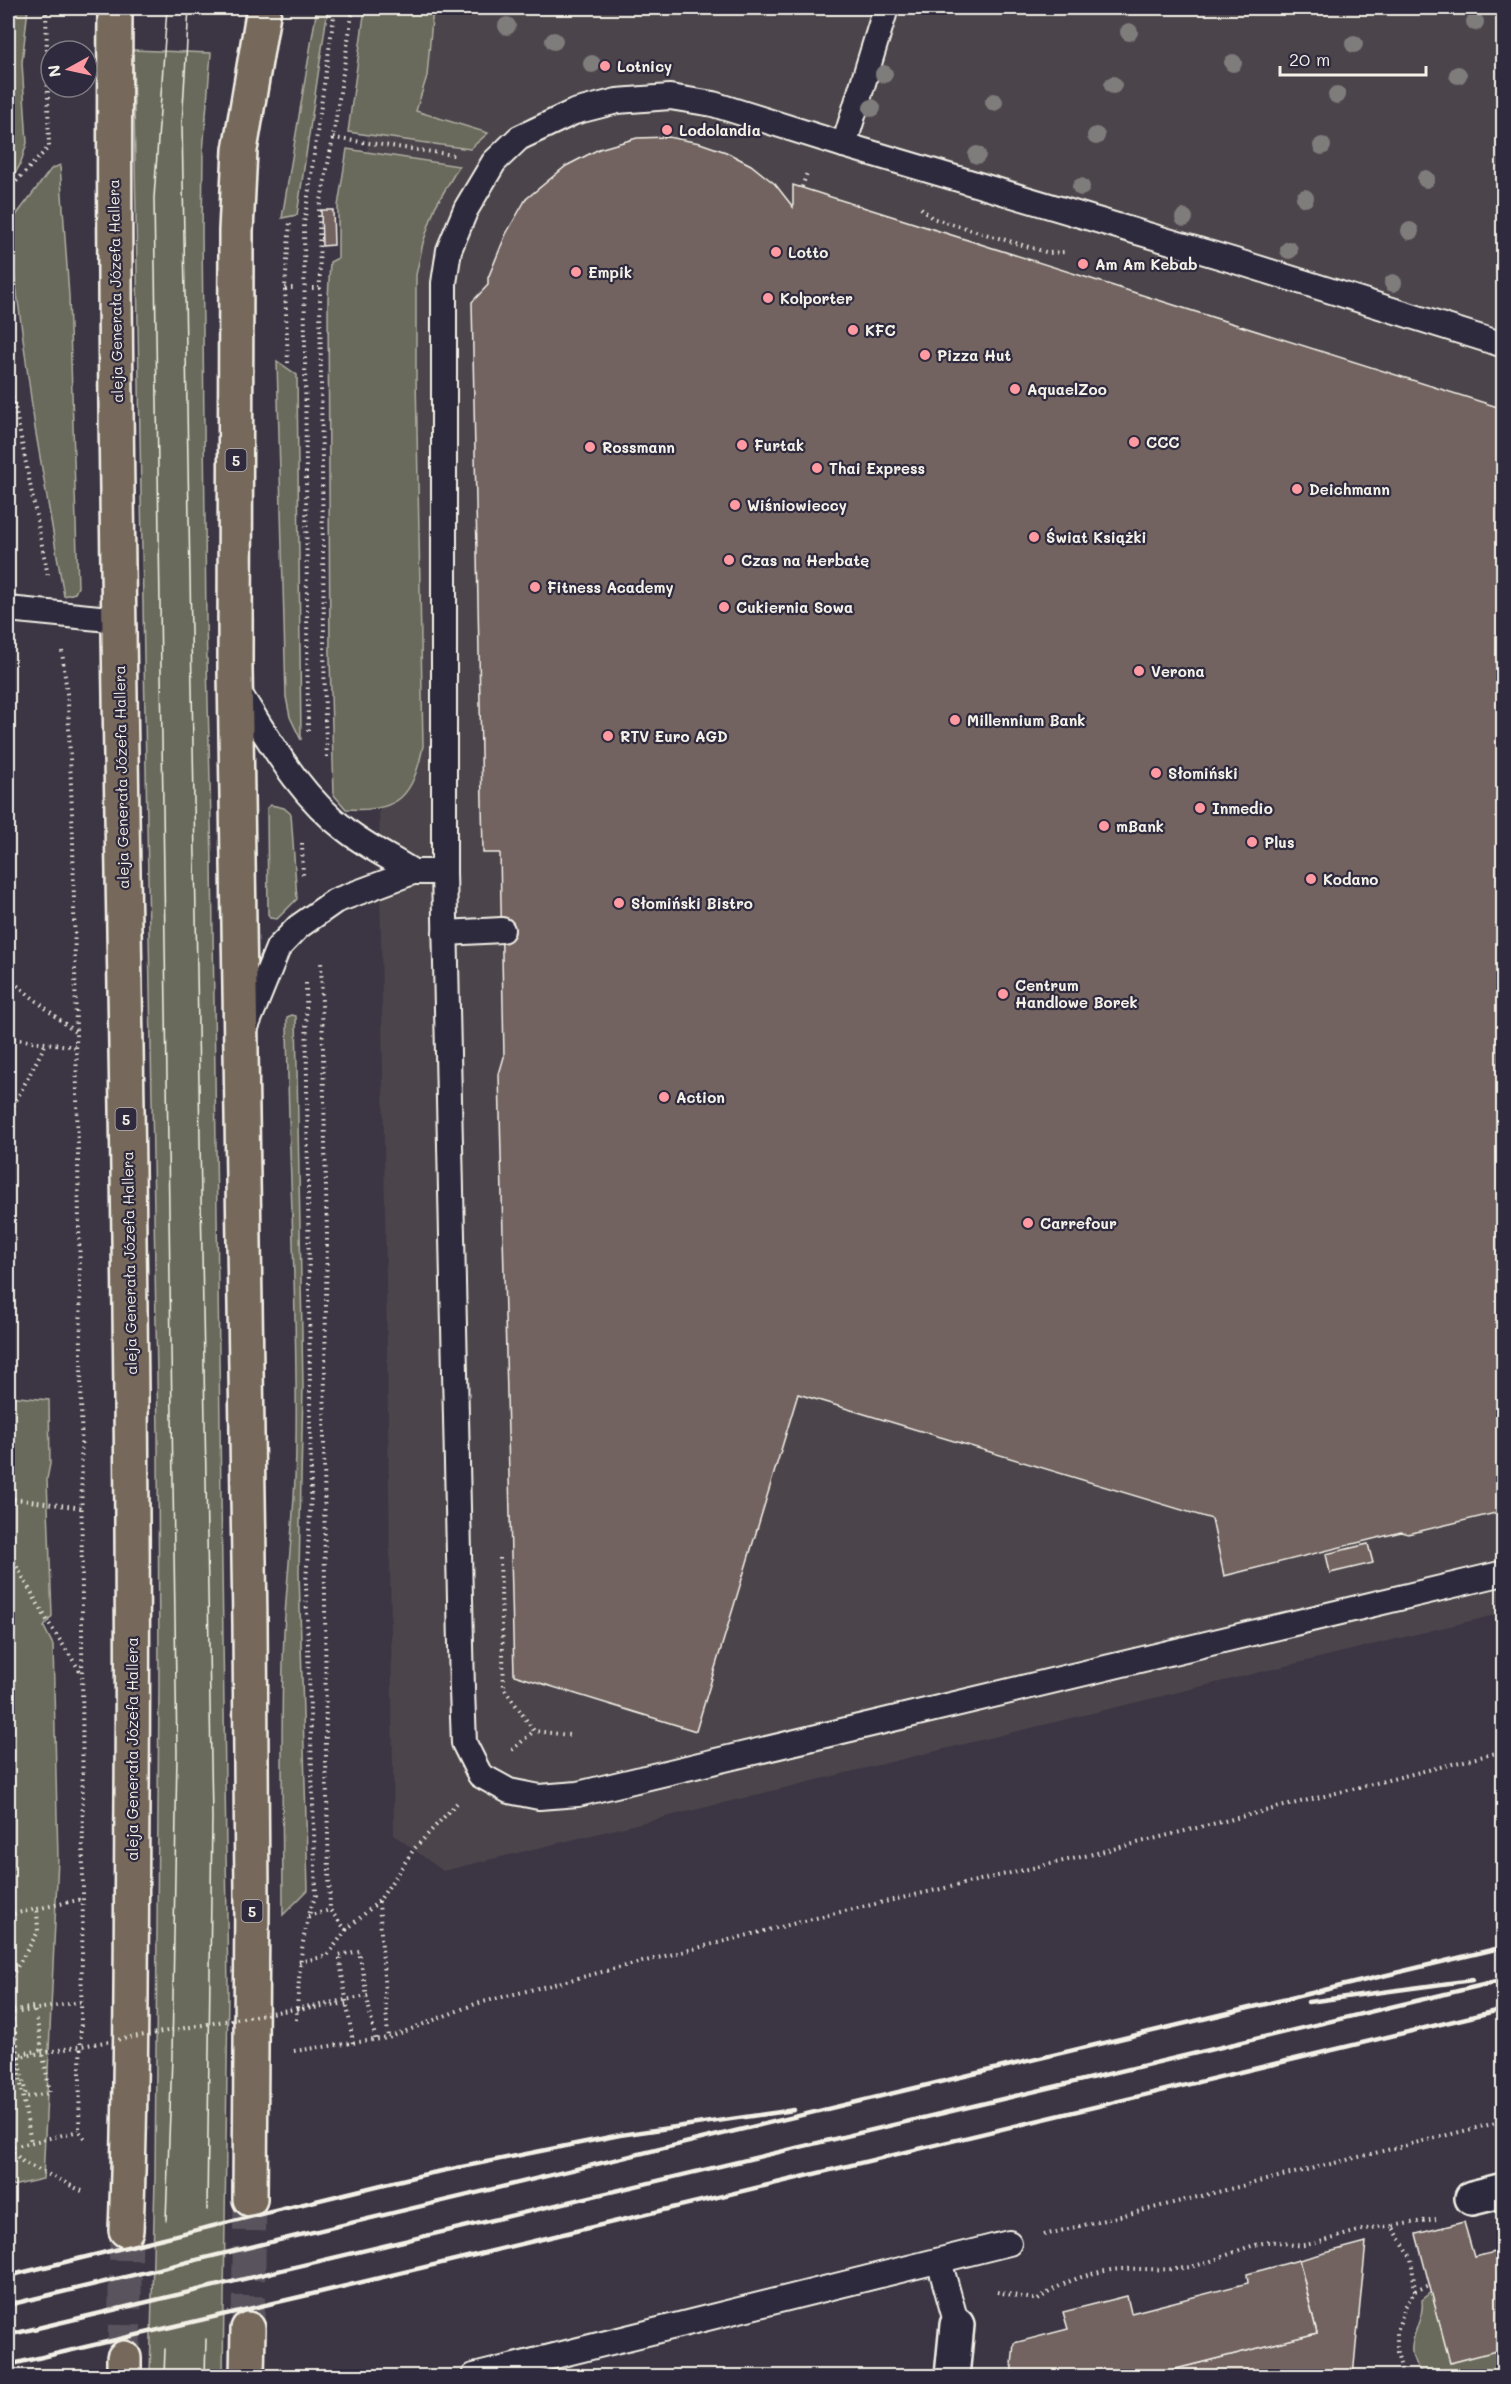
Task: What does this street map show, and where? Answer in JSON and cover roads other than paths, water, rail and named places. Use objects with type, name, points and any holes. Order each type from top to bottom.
[{"type":"main road","name":"aleja Generała Józefa Hallera","points":[[115,8],[119,620],[133,1538],[132,1876],[126,2230]]},
{"type":"main road","name":"5","points":[[250,2199],[252,1911],[236,688],[236,231],[240,150],[264,8]]},
{"type":"main road","points":[[247,2376],[248,2329]]},
{"type":"street","points":[[1472,2198],[1503,2190]]},
{"type":"street","points":[[951,2376],[957,2325]]},
{"type":"lane","points":[[844,145],[886,8]]},
{"type":"lane","points":[[1503,345],[1232,260],[713,104],[670,97],[617,101],[574,112],[519,138],[494,162],[466,209],[449,250],[444,283],[444,872],[462,1690],[464,1743],[480,1775],[509,1791],[539,1797],[578,1794],[1503,1573]]},
{"type":"lane","points":[[8,609],[119,620]]},
{"type":"lane","points":[[236,688],[296,782],[330,818],[348,832],[413,872]]},
{"type":"lane","points":[[240,1043],[279,948],[298,927],[333,901],[413,872],[444,872]]},
{"type":"lane","points":[[445,933],[502,930]]},
{"type":"lane","points":[[474,2376],[1009,2243]]},
{"type":"lane","points":[[939,2261],[957,2325]]},
{"type":"tunnel","points":[[248,2329],[250,2199]]},
{"type":"tunnel","points":[[124,2358],[126,2230]]},
{"type":"tram line","points":[[166,2220],[172,2057],[177,1753],[154,198],[167,8]]},
{"type":"tram line","points":[[189,8],[182,124],[212,1817],[207,2210]]},
{"type":"tram line","points":[[205,2376],[206,2339]]},
{"type":"tram line","points":[[164,2376],[165,2349]]},
{"type":"railway","points":[[8,2305],[1504,1947]]},
{"type":"railway","points":[[1308,2002],[1472,1980]]},
{"type":"railway","points":[[8,2335],[1504,1980]]},
{"type":"railway","points":[[8,2365],[1504,2009]]},
{"type":"railway","points":[[8,2276],[422,2175],[620,2135],[794,2110]]},
{"type":"place","name":"Lotnicy","points":[[605,66]]},
{"type":"place","name":"Lodolandia","points":[[667,130]]},
{"type":"place","name":"Lotto","points":[[776,252]]},
{"type":"place","name":"Am Am Kebab","points":[[1083,264]]},
{"type":"place","name":"Empik","points":[[576,272]]},
{"type":"place","name":"Kolporter","points":[[768,298]]},
{"type":"place","name":"KFC","points":[[853,330]]},
{"type":"place","name":"Pizza Hut","points":[[925,355]]},
{"type":"place","name":"AquaelZoo","points":[[1015,389]]},
{"type":"place","name":"CCC","points":[[1134,442]]},
{"type":"place","name":"Furtak","points":[[742,445]]},
{"type":"place","name":"Rossmann","points":[[590,447]]},
{"type":"place","name":"Thai Express","points":[[817,468]]},
{"type":"place","name":"Deichmann","points":[[1297,489]]},
{"type":"place","name":"Wiśniowieccy","points":[[735,505]]},
{"type":"place","name":"Świat Książki","points":[[1034,537]]},
{"type":"place","name":"Czas na Herbatę","points":[[729,560]]},
{"type":"place","name":"Fitness Academy","points":[[535,587]]},
{"type":"place","name":"Cukiernia Sowa","points":[[724,607]]},
{"type":"place","name":"Verona","points":[[1139,671]]},
{"type":"place","name":"Millennium Bank","points":[[955,720]]},
{"type":"place","name":"RTV Euro AGD","points":[[608,736]]},
{"type":"place","name":"Słomiński","points":[[1156,773]]},
{"type":"place","name":"Inmedio","points":[[1200,808]]},
{"type":"place","name":"mBank","points":[[1104,826]]},
{"type":"place","name":"Plus","points":[[1252,842]]},
{"type":"place","name":"Kodano","points":[[1311,879]]},
{"type":"place","name":"Słomiński Bistro","points":[[619,903]]},
{"type":"place","name":"Centrum Handlowe Borek","points":[[1003,994]]},
{"type":"place","name":"Action","points":[[664,1097]]},
{"type":"place","name":"Carrefour","points":[[1028,1223]]}]
